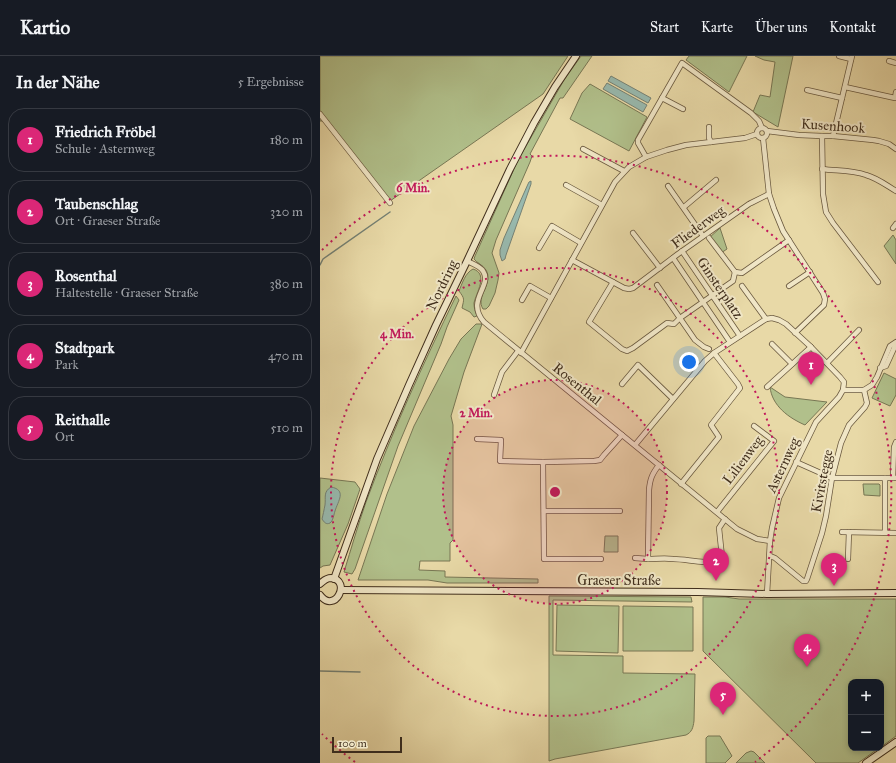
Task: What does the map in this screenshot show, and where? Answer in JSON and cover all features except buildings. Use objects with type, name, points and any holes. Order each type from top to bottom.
[{"type":"main road","name":"Nordring","points":[[334,579],[383,445],[424,351],[468,261],[510,169],[555,87],[576,56]]},
{"type":"main road","points":[[320,584],[324,580],[334,579],[339,583],[341,590],[339,597],[333,600],[326,600],[320,594]]},
{"type":"main road","name":"Graeser Straße","points":[[341,590],[767,594],[896,593]]},
{"type":"main road","points":[[866,763],[896,742]]},
{"type":"street","points":[[834,136],[851,57],[839,56]]},
{"type":"street","points":[[889,61],[896,63]]},
{"type":"street","name":"Kusenhook","points":[[646,157],[638,143],[638,140],[682,63],[752,113],[759,121],[762,128],[766,129],[767,131],[879,141],[889,144],[896,149]]},
{"type":"street","points":[[845,86],[895,98],[896,92]]},
{"type":"street","points":[[807,90],[842,98]]},
{"type":"street","points":[[662,98],[683,109]]},
{"type":"street","points":[[320,116],[390,203]]},
{"type":"street","points":[[708,127],[711,142]]},
{"type":"street","points":[[494,395],[502,372],[520,352],[615,182],[629,167],[646,157],[686,144],[745,138],[757,134],[758,130],[762,128]]},
{"type":"street","points":[[763,138],[767,135],[767,131]]},
{"type":"street","points":[[757,134],[759,137],[763,138]]},
{"type":"street","points":[[822,136],[822,194],[826,212],[878,282]]},
{"type":"street","points":[[763,138],[769,194],[783,231],[823,293],[825,299],[824,305],[795,332]]},
{"type":"street","points":[[582,149],[624,172]]},
{"type":"street","points":[[822,169],[866,175],[878,180],[896,192]]},
{"type":"street","points":[[684,207],[716,180]]},
{"type":"street","points":[[566,185],[602,205]]},
{"type":"street","points":[[668,186],[703,236]]},
{"type":"street","name":"Fliederweg","points":[[572,260],[613,282],[629,289],[633,288],[750,203],[769,194]]},
{"type":"street","points":[[538,248],[552,226],[581,243]]},
{"type":"street","points":[[633,233],[660,268]]},
{"type":"street","name":"Fliederweg","points":[[709,238],[735,272]]},
{"type":"street","points":[[613,282],[589,322],[622,349],[627,351],[667,323],[674,324],[680,318],[733,280],[735,272],[742,273],[789,240]]},
{"type":"street","name":"Ginsterplatz","points":[[682,251],[740,336]]},
{"type":"street","name":"Ginsterplatz","points":[[673,258],[730,342]]},
{"type":"street","name":"Rosenthal","points":[[468,261],[480,268],[485,276],[485,282],[477,305],[478,313],[484,322],[737,529],[750,537],[770,541]]},
{"type":"street","points":[[789,286],[810,272]]},
{"type":"street","points":[[657,285],[695,340],[709,349]]},
{"type":"street","points":[[522,300],[530,286],[551,298]]},
{"type":"street","points":[[742,286],[766,319]]},
{"type":"street","points":[[635,445],[705,361],[714,353],[766,319],[772,318],[779,320],[795,332],[840,377],[844,382],[843,390],[864,390],[872,385],[880,368],[886,366],[896,343]]},
{"type":"street","points":[[827,363],[859,330]]},
{"type":"street","points":[[772,344],[792,364]]},
{"type":"street","points":[[767,387],[810,347]]},
{"type":"street","points":[[682,484],[719,436],[711,425],[740,388],[714,353]]},
{"type":"street","points":[[622,384],[638,365],[673,399]]},
{"type":"street","name":"Asternweg","points":[[767,594],[770,541],[780,498],[816,422],[843,390]]},
{"type":"street","name":"Kivitstegge","points":[[770,556],[775,558],[803,581],[807,580],[822,533],[832,478],[841,443],[849,424],[867,403],[864,390]]},
{"type":"street","name":"Lilienweg","points":[[717,512],[774,441],[754,426]]},
{"type":"street","points":[[477,440],[501,440],[500,461],[594,461],[600,460],[622,435]]},
{"type":"street","points":[[796,462],[832,478],[895,478],[894,447],[896,442]]},
{"type":"street","points":[[543,462],[544,559],[601,559]]},
{"type":"street","points":[[648,559],[650,480],[652,474],[659,465]]},
{"type":"street","points":[[885,478],[885,532]]},
{"type":"street","points":[[544,511],[620,511]]},
{"type":"street","points":[[635,558],[674,558],[700,562],[714,562],[720,560],[722,557],[719,528],[725,519]]},
{"type":"street","points":[[842,532],[896,532]]},
{"type":"street","points":[[848,560],[849,532]]},
{"type":"green space","points":[[320,56],[568,56],[543,94],[390,201],[323,121],[320,121]]},
{"type":"green space","points":[[581,56],[592,56],[563,98],[560,98],[530,154],[532,156],[530,162],[496,240],[492,253],[499,273],[498,280],[495,293],[489,306],[486,309],[483,309],[481,300],[488,280],[488,275],[485,268],[474,259],[475,256],[518,160],[564,80]]},
{"type":"green space","points":[[689,56],[747,56],[729,92],[686,60]]},
{"type":"green space","points":[[755,56],[793,56],[778,127],[753,112],[760,95],[770,97],[775,62],[764,60]]},
{"type":"green space","points":[[590,84],[647,117],[629,151],[570,119],[582,93]]},
{"type":"green space","points":[[720,228],[727,249],[721,253],[709,238]]},
{"type":"green space","points":[[893,235],[896,240],[896,264],[884,246]]},
{"type":"green space","points":[[473,269],[478,271],[481,279],[474,303],[477,316],[474,317],[470,312],[462,308],[464,299],[459,291],[466,276]]},
{"type":"green space","points":[[456,296],[459,300],[398,446],[355,569],[352,574],[344,572],[357,528],[386,450]]},
{"type":"green space","points":[[476,324],[482,324],[464,372],[451,416],[453,425],[453,540],[450,543],[450,561],[420,561],[419,570],[445,571],[445,577],[538,579],[538,583],[447,583],[428,580],[358,580],[387,494],[414,426],[461,339]]},
{"type":"green space","points":[[884,373],[896,379],[896,395],[890,406],[872,398]]},
{"type":"green space","points":[[770,387],[785,397],[827,402],[805,425],[787,415],[778,406],[771,394]]},
{"type":"green space","points":[[320,478],[355,482],[360,489],[348,524],[330,565],[320,568]]},
{"type":"green space","points":[[863,484],[879,484],[880,496],[864,495]]},
{"type":"green space","points":[[605,536],[618,536],[618,552],[604,552]]},
{"type":"green space","points":[[549,596],[691,597],[692,602],[553,600],[553,655],[623,656],[623,673],[695,674],[694,721],[693,728],[690,733],[549,761]]},
{"type":"green space","points":[[703,597],[725,597],[739,599],[896,599],[896,736],[884,745],[884,679],[848,679],[848,751],[875,751],[858,763],[816,763],[703,651]]},
{"type":"green space","points":[[557,605],[619,606],[618,653],[556,651]]},
{"type":"green space","points":[[623,606],[693,607],[693,651],[623,651]]},
{"type":"green space","points":[[708,736],[720,736],[732,756],[725,763],[706,763],[706,738]]},
{"type":"green space","points":[[751,751],[765,763],[736,763],[746,753]]},
{"type":"water","points":[[611,76],[651,98],[648,103],[608,81]]},
{"type":"water","points":[[607,83],[647,105],[643,112],[603,89]]},
{"type":"water","points":[[531,181],[505,259],[502,261],[500,250],[504,238],[528,184]]},
{"type":"water","points":[[331,487],[336,488],[339,491],[340,496],[332,521],[327,524],[322,519],[325,505],[325,495]]},
{"type":"waterway","points":[[320,265],[323,259],[390,212]]},
{"type":"waterway","points":[[320,671],[360,672]]},
{"type":"place","name":"Friedrich Fröbel","points":[[811,385]]},
{"type":"place","name":"Taubenschlag","points":[[716,581]]},
{"type":"place","name":"Rosenthal","points":[[834,586]]},
{"type":"place","name":"Stadtpark","points":[[807,667]]},
{"type":"place","name":"Reithalle","points":[[723,715]]}]
